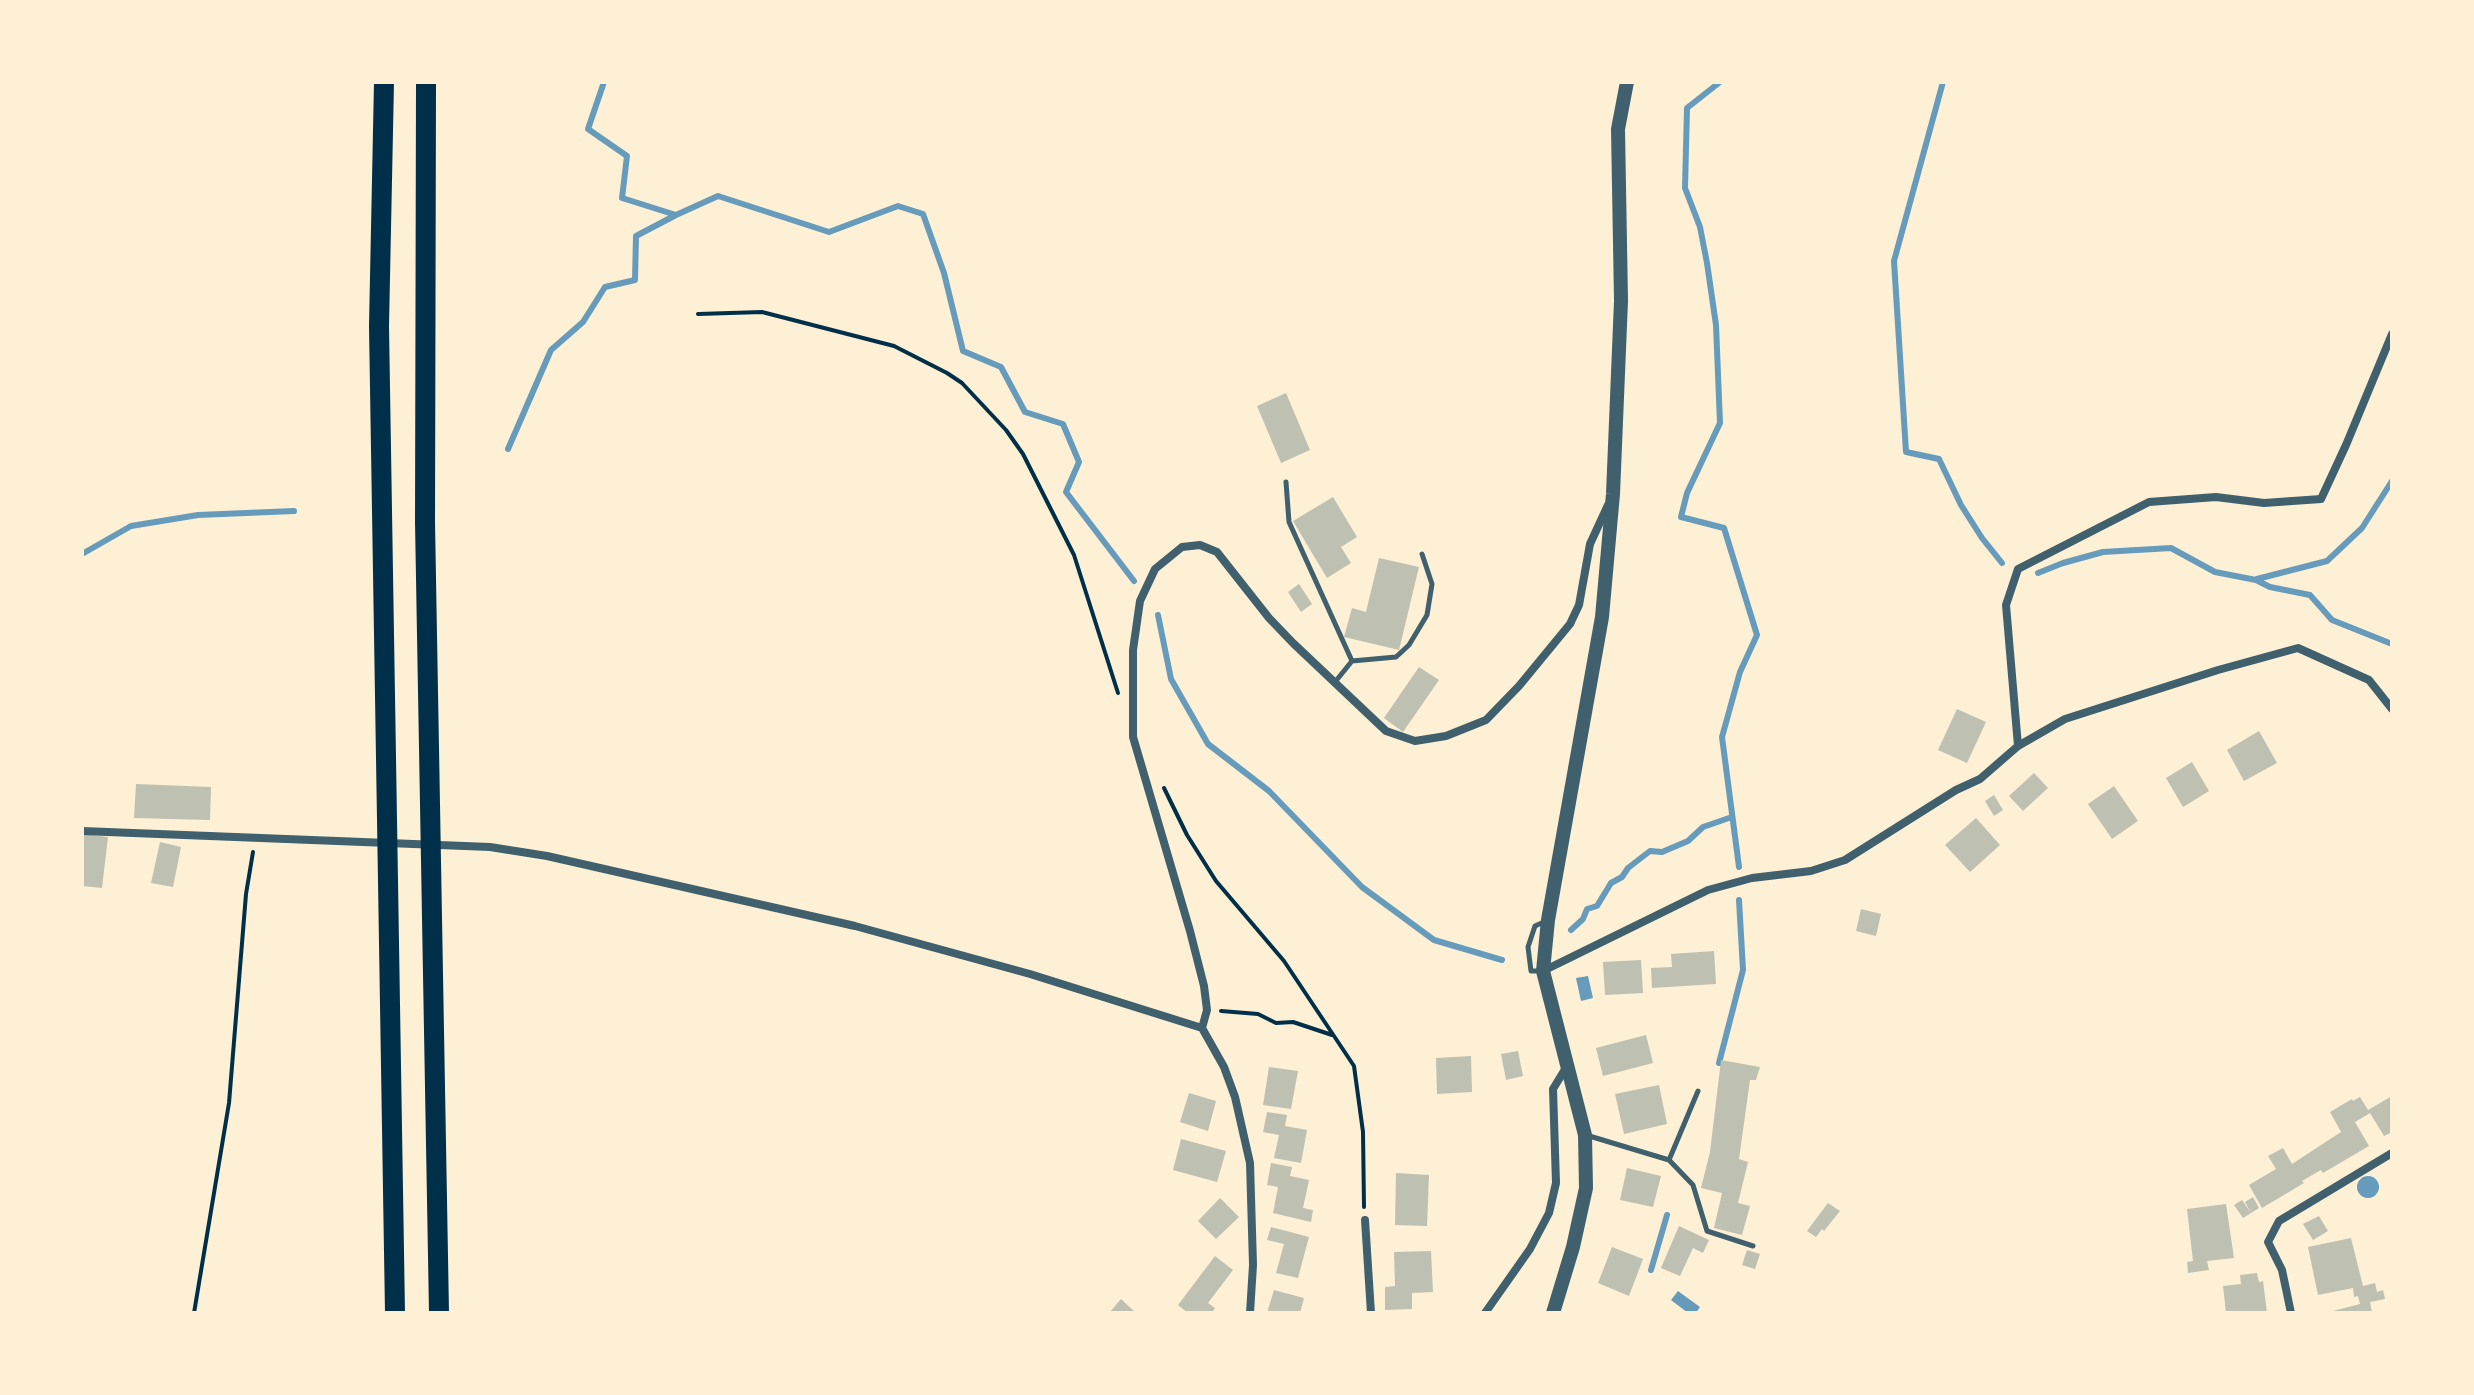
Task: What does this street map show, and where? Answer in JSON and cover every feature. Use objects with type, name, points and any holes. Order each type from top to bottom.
[{"type":"highway","points":[[384,82],[379,326],[395,1313]]},
{"type":"highway","points":[[426,82],[425,522],[439,1313]]},
{"type":"street","points":[[1553,1313],[1573,1247],[1586,1188],[1585,1135],[1543,971],[1548,920],[1602,617],[1613,494],[1621,301],[1618,129],[1627,82]]},
{"type":"street","points":[[2018,746],[2006,605],[2018,569],[2149,502],[2216,497],[2264,503],[2321,499],[2392,334]]},
{"type":"street","points":[[1202,1028],[1207,1010],[1190,931],[1133,737],[1133,650],[1140,601],[1155,569],[1182,547],[1200,545],[1217,552],[1269,618],[1386,731],[1415,741],[1446,736],[1486,720],[1519,686],[1570,624],[1579,605],[1590,544],[1613,494]]},
{"type":"street","points":[[1543,971],[1708,890],[1752,878],[1811,871],[1845,860],[1980,779],[2018,746],[2065,719],[2218,670],[2298,648],[2369,680],[2392,709]]},
{"type":"street","points":[[82,831],[490,847],[547,856],[855,926],[1015,970],[1202,1028],[1235,1097],[1250,1163],[1253,1265],[1250,1313]]},
{"type":"street","points":[[1485,1313],[1530,1249],[1549,1213],[1556,1183],[1553,1089],[1567,1066]]},
{"type":"street","points":[[2291,1313],[2282,1270],[2268,1242],[2279,1221],[2392,1153]]},
{"type":"street","points":[[1365,1220],[1371,1313]]},
{"type":"lane","points":[[1286,482],[1289,522],[1352,661]]},
{"type":"lane","points":[[1335,682],[1352,661],[1396,657],[1409,645],[1427,615],[1432,584],[1422,554]]},
{"type":"lane","points":[[1669,1160],[1698,1091]]},
{"type":"lane","points":[[1585,1135],[1669,1160],[1693,1185],[1707,1231],[1753,1246]]},
{"type":"path","points":[[698,314],[762,312],[894,346],[962,383],[1006,430],[1023,454],[1074,555],[1119,694]]},
{"type":"path","points":[[1160,780],[1187,835],[1216,881],[1284,961],[1354,1066],[1363,1132],[1365,1220]]},
{"type":"path","points":[[194,1313],[229,1103],[246,894],[253,851],[260,839]]},
{"type":"path","points":[[1207,1010],[1258,1014],[1276,1023],[1293,1022],[1335,1036]]},
{"type":"water","points":[[1588,976],[1593,998],[1581,1001],[1576,978]]},
{"type":"water","points":[[2368,1176],[2376,1179],[2379,1187],[2376,1195],[2368,1198],[2360,1195],[2357,1187],[2360,1179]]},
{"type":"water","points":[[1678,1291],[1700,1307],[1696,1313],[1688,1313],[1671,1300]]},
{"type":"building","points":[[1286,393],[1310,450],[1281,463],[1257,406]]},
{"type":"building","points":[[1333,497],[1357,537],[1341,547],[1351,563],[1327,578],[1293,521]]},
{"type":"building","points":[[1379,558],[1419,567],[1399,650],[1344,637],[1352,608],[1366,612]]},
{"type":"building","points":[[1299,584],[1312,604],[1301,612],[1288,592]]},
{"type":"building","points":[[1419,667],[1439,680],[1403,732],[1384,718]]},
{"type":"building","points":[[1957,709],[1986,722],[1967,763],[1938,750]]},
{"type":"building","points":[[2259,731],[2277,763],[2244,781],[2227,750]]},
{"type":"building","points":[[2192,762],[2209,791],[2183,807],[2166,778]]},
{"type":"building","points":[[2034,773],[2048,788],[2023,811],[2009,796]]},
{"type":"building","points":[[136,784],[211,787],[210,820],[134,818]]},
{"type":"building","points":[[2114,786],[2138,821],[2112,839],[2088,804]]},
{"type":"building","points":[[1994,795],[2003,810],[1994,816],[1985,801]]},
{"type":"building","points":[[1976,818],[2000,845],[1970,872],[1945,845]]},
{"type":"building","points":[[82,834],[108,837],[102,888],[82,886]]},
{"type":"building","points":[[160,842],[181,847],[173,887],[151,883]]},
{"type":"building","points":[[1861,909],[1881,914],[1876,936],[1856,931]]},
{"type":"building","points":[[1714,951],[1716,984],[1652,988],[1651,968],[1672,967],[1671,954]]},
{"type":"building","points":[[1641,960],[1643,993],[1605,995],[1603,962]]},
{"type":"building","points":[[1646,1035],[1653,1063],[1603,1076],[1596,1048]]},
{"type":"building","points":[[1518,1051],[1523,1076],[1506,1080],[1501,1054]]},
{"type":"building","points":[[1471,1056],[1472,1092],[1437,1094],[1436,1058]]},
{"type":"building","points":[[1721,1060],[1760,1067],[1756,1080],[1750,1080],[1739,1159],[1748,1162],[1738,1203],[1750,1206],[1742,1235],[1714,1228],[1722,1193],[1701,1188],[1710,1152]]},
{"type":"building","points":[[1269,1067],[1298,1071],[1291,1109],[1263,1105]]},
{"type":"building","points":[[1659,1085],[1667,1124],[1624,1134],[1615,1094]]},
{"type":"building","points":[[1189,1093],[1216,1101],[1208,1131],[1180,1122]]},
{"type":"building","points":[[2392,1096],[2392,1132],[2384,1136],[2370,1113],[2355,1122],[2369,1146],[2323,1173],[2321,1170],[2302,1181],[2304,1183],[2262,1208],[2249,1185],[2276,1169],[2268,1156],[2283,1148],[2292,1164],[2341,1132],[2330,1112],[2360,1097],[2368,1110]]},
{"type":"building","points":[[1267,1112],[1287,1115],[1285,1126],[1307,1130],[1301,1163],[1274,1158],[1279,1135],[1263,1132]]},
{"type":"building","points":[[1181,1139],[1226,1151],[1217,1182],[1173,1170]]},
{"type":"building","points":[[1271,1163],[1292,1167],[1290,1176],[1309,1180],[1303,1208],[1313,1210],[1311,1222],[1273,1213],[1278,1187],[1267,1185]]},
{"type":"building","points":[[1627,1168],[1661,1176],[1653,1207],[1620,1200]]},
{"type":"building","points":[[1396,1173],[1429,1175],[1427,1226],[1395,1225]]},
{"type":"building","points":[[2253,1197],[2259,1208],[2251,1213],[2245,1202]]},
{"type":"building","points":[[1220,1198],[1239,1217],[1216,1239],[1198,1221]]},
{"type":"building","points":[[2242,1200],[2251,1213],[2243,1218],[2234,1205]]},
{"type":"building","points":[[1828,1203],[1840,1211],[1816,1237],[1807,1231]]},
{"type":"building","points":[[2226,1204],[2234,1258],[2207,1261],[2209,1270],[2188,1273],[2187,1262],[2193,1261],[2187,1209]]},
{"type":"building","points":[[2319,1216],[2328,1231],[2313,1240],[2303,1224]]},
{"type":"building","points":[[1679,1226],[1709,1240],[1703,1253],[1693,1248],[1680,1276],[1661,1268]]},
{"type":"building","points":[[1271,1227],[1309,1237],[1298,1278],[1276,1273],[1284,1244],[1267,1240]]},
{"type":"building","points":[[2351,1238],[2363,1286],[2375,1283],[2377,1292],[2383,1290],[2385,1299],[2370,1302],[2372,1313],[2325,1313],[2360,1304],[2358,1296],[2354,1297],[2353,1288],[2318,1295],[2308,1247]]},
{"type":"building","points":[[1612,1247],[1643,1259],[1629,1296],[1598,1283]]},
{"type":"building","points":[[1747,1250],[1760,1254],[1755,1269],[1742,1265]]},
{"type":"building","points":[[1431,1251],[1433,1292],[1412,1293],[1412,1309],[1385,1310],[1385,1287],[1395,1286],[1394,1252]]},
{"type":"building","points":[[1215,1256],[1233,1270],[1208,1303],[1215,1308],[1212,1313],[1188,1313],[1178,1305]]},
{"type":"building","points":[[2257,1273],[2259,1282],[2263,1281],[2267,1313],[2226,1313],[2223,1286],[2241,1284],[2240,1275]]},
{"type":"building","points":[[1274,1290],[1304,1298],[1300,1313],[1267,1313]]},
{"type":"building","points":[[1121,1299],[1136,1313],[1109,1313]]},
{"type":"waterway","points":[[604,82],[588,129],[627,156],[622,198],[676,215],[718,196],[829,232],[898,206],[923,214],[944,273],[963,351],[1001,367],[1025,412],[1063,424],[1079,462],[1066,492],[1134,581]]},
{"type":"waterway","points":[[1720,82],[1687,108],[1685,188],[1700,227],[1707,263],[1716,325],[1720,423],[1687,493],[1681,517],[1724,528],[1757,635],[1740,672],[1722,737],[1739,867]]},
{"type":"waterway","points":[[1943,82],[1894,261],[1906,452],[1939,459],[1961,505],[2002,563]]},
{"type":"waterway","points":[[508,449],[551,350],[583,322],[605,287],[635,280],[636,236],[676,215]]},
{"type":"waterway","points":[[2257,579],[2327,561],[2362,528],[2392,481]]},
{"type":"waterway","points":[[82,554],[131,526],[198,515],[294,511]]},
{"type":"waterway","points":[[2038,573],[2103,552],[2171,548],[2215,572],[2310,595],[2332,620],[2392,644]]},
{"type":"waterway","points":[[1158,615],[1171,679],[1208,744],[1269,791],[1362,887],[1434,940],[1502,960]]},
{"type":"waterway","points":[[1571,930],[1583,919],[1587,909],[1597,906],[1611,883],[1650,851],[1662,852],[1688,841],[1703,827],[1732,817]]},
{"type":"waterway","points":[[1719,1063],[1743,970],[1739,900]]},
{"type":"waterway","points":[[1651,1270],[1667,1215]]}]
